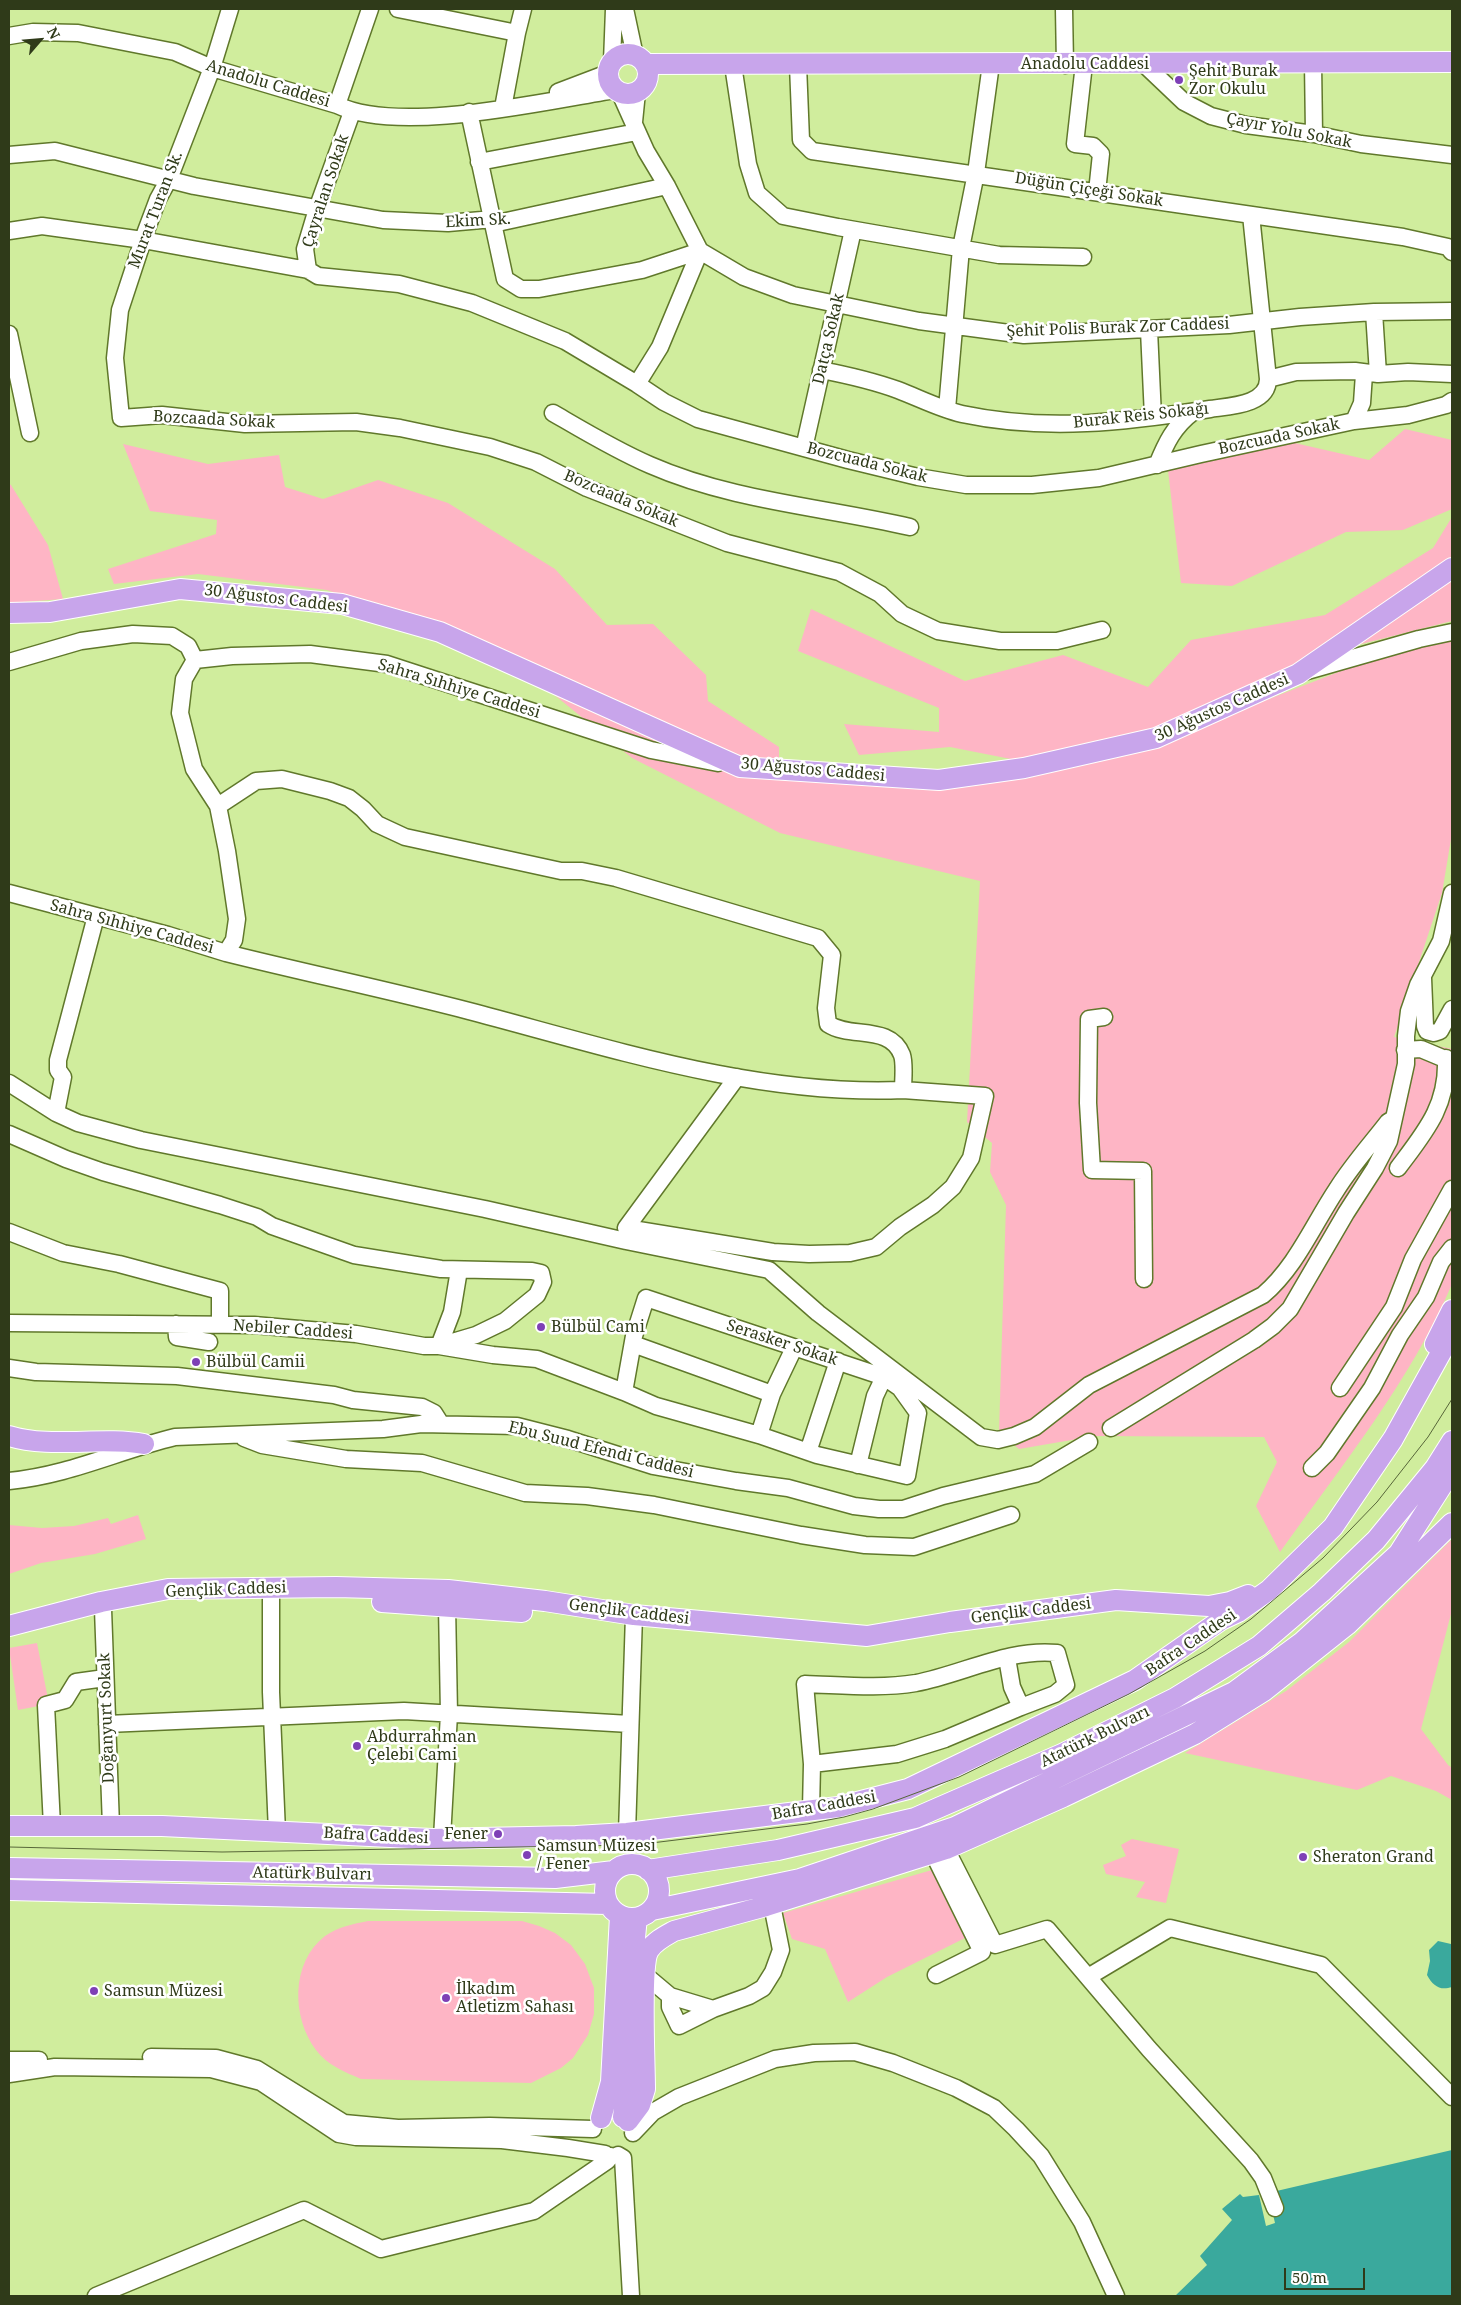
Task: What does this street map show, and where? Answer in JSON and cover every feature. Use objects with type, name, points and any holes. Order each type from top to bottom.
[{"type":"main road","name":"Anadolu Caddesi","points":[[627,77],[725,64],[1452,62]]},
{"type":"main road","name":"30 Ağustos Caddesi","points":[[9,613],[50,612],[180,589],[342,604],[440,632],[740,767],[939,780],[1024,768],[1156,738],[1298,674],[1452,568]]},
{"type":"main road","name":"Bafra Caddesi","points":[[1249,1595],[1298,1552],[1326,1519],[1371,1459],[1408,1396],[1452,1310]]},
{"type":"main road","name":"Bafra Caddesi","points":[[9,1826],[162,1826],[442,1838],[627,1833],[811,1810],[864,1801],[908,1789],[1134,1680],[1221,1620],[1238,1612],[1269,1590],[1332,1527],[1393,1439],[1452,1333]]},
{"type":"main road","name":"Ebu Suud Efendi Caddesi","points":[[9,1436],[22,1440],[41,1442],[127,1441],[144,1444]]},
{"type":"main road","name":"Atatürk Bulvarı","points":[[9,1868],[555,1878],[614,1871],[631,1864],[648,1870],[778,1850],[915,1818],[1062,1754],[1175,1698],[1258,1646],[1322,1592],[1376,1540],[1435,1468],[1452,1442]]},
{"type":"main road","name":"Atatürk Bulvarı","points":[[9,1890],[629,1912],[800,1879],[955,1826],[1234,1692],[1302,1642],[1399,1553],[1452,1470]]},
{"type":"main road","points":[[628,2124],[640,2105],[645,2089],[645,1976],[648,1950],[662,1937],[674,1931],[766,1906],[940,1851],[1063,1797],[1195,1734],[1264,1691],[1347,1626],[1452,1523]]},
{"type":"main road","name":"Gençlik Caddesi","points":[[9,1626],[101,1602],[168,1590],[336,1587],[448,1590],[545,1601],[634,1620],[869,1642],[989,1622],[1110,1606],[1164,1609],[1221,1620]]},
{"type":"main road","name":"Gençlik Caddesi","points":[[9,1633],[103,1609],[179,1597],[271,1598],[447,1605],[583,1617],[867,1636],[950,1622],[1116,1600],[1209,1606],[1230,1602],[1249,1595]]},
{"type":"main road","points":[[629,1912],[659,1893],[658,1884],[648,1870]]},
{"type":"main road","points":[[614,1871],[605,1886],[629,1912],[632,1959],[628,2124]]},
{"type":"main road","points":[[632,1959],[664,1923],[800,1879]]},
{"type":"main road","points":[[597,2124],[611,2082],[629,1912]]},
{"type":"street","name":"Murat Turan Sk.","points":[[121,418],[115,358],[120,310],[158,199],[170,179],[212,68],[230,9]]},
{"type":"street","name":"Çayralan Sokak","points":[[308,270],[305,249],[370,9]]},
{"type":"street","points":[[398,9],[517,33]]},
{"type":"street","points":[[503,108],[523,9]]},
{"type":"street","points":[[614,9],[636,128],[700,251],[660,347],[637,384]]},
{"type":"street","points":[[625,9],[627,77]]},
{"type":"street","points":[[1064,9],[1075,64],[1075,144],[1093,146],[1101,154],[1097,192]]},
{"type":"street","name":"Anadolu Caddesi","points":[[9,36],[33,32],[78,32],[175,52],[212,68],[344,109],[396,118],[469,112],[528,104],[627,77]]},
{"type":"street","points":[[1313,62],[1314,134]]},
{"type":"street","points":[[725,64],[748,164],[757,193],[783,216],[999,255],[1083,257]]},
{"type":"street","points":[[947,409],[961,248],[976,173],[991,64]]},
{"type":"street","name":"Çayır Yolu Sokak","points":[[1144,64],[1184,102],[1211,116],[1246,125],[1314,134],[1361,144],[1452,155]]},
{"type":"street","name":"Düğün Çiçeği Sokak","points":[[798,65],[801,140],[812,151],[976,173],[1403,237],[1448,247],[1452,252]]},
{"type":"street","points":[[469,112],[505,278],[521,288],[539,289],[642,270],[700,251]]},
{"type":"street","points":[[479,162],[636,128]]},
{"type":"street","name":"Ekim Sk.","points":[[9,154],[55,151],[214,190],[383,220],[448,223],[493,220],[502,222],[667,186]]},
{"type":"street","points":[[1251,215],[1268,379],[1296,372],[1452,374]]},
{"type":"street","name":"Bozcuada Sokak","points":[[9,231],[42,226],[143,240],[308,270],[318,276],[400,284],[472,303],[565,341],[664,402],[698,419],[918,477],[966,485],[1032,485],[1099,478],[1354,421],[1408,415],[1446,405],[1452,401]]},
{"type":"street","name":"Datça Sokak","points":[[804,448],[853,230]]},
{"type":"street","name":"Şehit Polis Burak Zor Caddesi","points":[[700,251],[744,277],[793,295],[919,321],[1024,334],[1149,330],[1374,312],[1452,310]]},
{"type":"street","points":[[1354,421],[1371,374],[1374,312]]},
{"type":"street","points":[[1149,330],[1153,417]]},
{"type":"street","points":[[9,334],[30,433]]},
{"type":"street","name":"Burak Reis Sokağı","points":[[821,370],[875,383],[947,409],[985,418],[1034,424],[1098,424],[1193,412],[1253,400],[1264,395],[1268,387],[1268,379]]},
{"type":"street","points":[[1157,465],[1167,440],[1178,423],[1193,412]]},
{"type":"street","points":[[553,413],[650,465],[702,484],[764,499],[859,515],[910,527]]},
{"type":"street","name":"Bozcaada Sokak","points":[[121,418],[162,415],[245,424],[356,422],[400,428],[490,447],[536,462],[613,499],[727,543],[839,572],[880,594],[902,614],[938,631],[1000,641],[1056,641],[1102,630]]},
{"type":"street","points":[[1298,674],[1419,639],[1452,632]]},
{"type":"street","points":[[9,662],[80,641],[132,634],[172,636],[188,646],[195,660]]},
{"type":"street","name":"Sahra Sıhhiye Caddesi","points":[[9,893],[226,953],[234,940],[237,919],[227,851],[218,806],[194,769],[180,713],[184,680],[195,660],[232,656],[310,654],[386,664],[651,750],[740,767]]},
{"type":"street","points":[[218,806],[256,781],[282,779],[330,791],[349,798],[376,824],[405,837],[561,871],[582,871],[616,878],[818,938],[832,955],[826,1008],[828,1024],[836,1029],[886,1036],[893,1042],[902,1055],[903,1090]]},
{"type":"street","points":[[1111,1428],[1254,1340],[1273,1326],[1290,1309],[1346,1213],[1376,1168],[1389,1141],[1406,1064],[1405,1050],[1409,1011],[1423,976],[1441,941],[1452,893]]},
{"type":"street","points":[[56,1113],[63,1077],[58,1070],[58,1060],[96,916]]},
{"type":"street","points":[[226,953],[467,1011],[658,1061],[737,1077],[866,1092],[903,1090],[985,1096],[971,1158],[953,1187],[933,1205],[900,1227],[876,1247],[850,1253],[809,1254],[773,1252],[626,1228],[737,1077]]},
{"type":"street","points":[[1423,976],[1425,1026],[1427,1031],[1440,1032],[1452,1009]]},
{"type":"street","points":[[1104,1017],[1089,1019],[1088,1103],[1092,1170],[1143,1171],[1144,1279]]},
{"type":"street","points":[[1398,1168],[1428,1129],[1447,1080],[1449,1060],[1421,1050],[1405,1050]]},
{"type":"street","points":[[9,1083],[56,1113],[78,1123],[141,1140],[485,1209],[626,1241],[770,1270],[818,1313],[981,1437],[998,1440],[1014,1436],[1035,1427],[1090,1385],[1263,1295],[1281,1277],[1338,1187],[1388,1122],[1394,1119]]},
{"type":"street","points":[[9,1134],[66,1159],[257,1217],[272,1226],[354,1255],[441,1269],[459,1270],[452,1312],[439,1346],[493,1355],[537,1359],[656,1406],[759,1434],[808,1452],[858,1465],[875,1396],[884,1377]]},
{"type":"street","points":[[1340,1388],[1394,1307],[1413,1259],[1452,1189]]},
{"type":"street","points":[[9,1232],[63,1253],[120,1264],[220,1291],[220,1324]]},
{"type":"street","points":[[1312,1468],[1327,1453],[1372,1388],[1400,1335],[1426,1297],[1441,1262],[1452,1248]]},
{"type":"street","name":"Nebiler Caddesi","points":[[9,1323],[220,1324],[290,1327],[356,1334],[424,1346],[439,1346],[476,1335],[505,1321],[537,1295],[543,1282],[541,1273],[532,1270],[459,1270]]},
{"type":"street","name":"Serasker Sokak","points":[[633,1344],[646,1298],[884,1377],[900,1388],[918,1413],[907,1476],[858,1465]]},
{"type":"street","points":[[176,1324],[177,1337],[209,1342]]},
{"type":"street","points":[[624,1392],[633,1344],[772,1394]]},
{"type":"street","points":[[759,1434],[772,1394],[794,1348]]},
{"type":"street","points":[[808,1452],[838,1361]]},
{"type":"street","points":[[9,1368],[36,1372],[177,1376],[334,1395],[353,1400],[422,1406],[434,1413],[441,1424]]},
{"type":"street","name":"Ebu Suud Efendi Caddesi","points":[[144,1444],[175,1437],[383,1429],[421,1424],[517,1426],[568,1439],[653,1466],[788,1488],[854,1506],[902,1509],[943,1496],[1035,1474],[1089,1442]]},
{"type":"street","points":[[237,1435],[262,1445],[346,1459],[422,1463],[525,1493],[587,1496],[654,1505],[801,1535],[865,1545],[914,1547],[1011,1515]]},
{"type":"street","points":[[9,1481],[41,1478],[66,1472],[144,1444]]},
{"type":"street","points":[[271,1598],[272,1716],[277,1832]]},
{"type":"street","points":[[442,1838],[449,1714],[447,1605]]},
{"type":"street","name":"Doğanyurt Sokak","points":[[103,1609],[111,1826]]},
{"type":"street","points":[[627,1833],[634,1620]]},
{"type":"street","points":[[811,1810],[812,1764],[805,1684],[856,1686],[916,1682],[1038,1651],[1057,1653],[1066,1685],[1055,1694],[945,1739],[897,1754],[812,1764]]},
{"type":"street","points":[[1007,1658],[1012,1687],[1021,1707]]},
{"type":"street","points":[[52,1826],[46,1705],[64,1700],[76,1682],[105,1678]]},
{"type":"street","points":[[107,1724],[404,1711],[630,1724]]},
{"type":"street","points":[[940,1851],[989,1948]]},
{"type":"street","points":[[670,1996],[670,2007],[679,2026],[713,2009],[749,1996],[763,1988],[773,1972],[781,1950],[773,1910],[766,1906]]},
{"type":"street","points":[[1088,1977],[1170,1928],[1321,1965],[1452,2097]]},
{"type":"street","points":[[936,1975],[989,1948],[1046,1929],[1149,2049],[1251,2161],[1263,2178],[1275,2208]]},
{"type":"street","points":[[645,1976],[670,1996],[713,2009]]},
{"type":"street","points":[[628,2124],[679,2097],[775,2059],[814,2053],[855,2052],[893,2063],[956,2088],[994,2108],[1016,2129],[1041,2156],[1082,2222],[1116,2296]]},
{"type":"street","points":[[9,2060],[182,2056],[216,2058],[257,2069],[344,2123],[398,2128],[597,2124],[612,2114],[628,2124]]},
{"type":"street","points":[[9,2074],[55,2067],[211,2070],[260,2082],[339,2134],[356,2137],[502,2140],[623,2158],[631,2296]]},
{"type":"street","points":[[597,2124],[593,2141],[596,2147],[612,2155]]},
{"type":"street","points":[[96,2296],[304,2210],[381,2249],[534,2211],[607,2161],[612,2155],[630,2147],[628,2124]]},
{"type":"shaded area","points":[[1405,429],[1452,440],[1452,509],[1403,530],[1346,532],[1232,586],[1181,583],[1168,470],[1286,441],[1369,460]]},
{"type":"shaded area","points":[[123,444],[208,464],[279,455],[285,487],[323,499],[378,480],[448,503],[555,569],[607,625],[653,624],[706,675],[708,701],[779,747],[779,772],[943,785],[1163,740],[1354,666],[1452,635],[1452,833],[1442,893],[1394,1037],[1452,1049],[1452,1284],[1436,1319],[1396,1388],[1374,1422],[1280,1552],[1256,1506],[1277,1462],[1264,1437],[1095,1436],[1019,1449],[999,1432],[1006,1205],[990,1172],[992,1143],[967,1122],[980,881],[780,833],[632,758],[499,650],[327,590],[198,574],[114,584],[108,569],[216,534],[217,520],[150,511]]},
{"type":"shaded area","points":[[9,484],[48,545],[63,599],[9,603]]},
{"type":"shaded area","points":[[1452,517],[1452,621],[1318,655],[1157,729],[1026,762],[950,747],[859,755],[844,724],[939,732],[939,708],[798,651],[811,609],[965,681],[1063,655],[1148,687],[1191,640],[1325,615],[1433,548]]},
{"type":"shaded area","points":[[138,1515],[146,1539],[95,1554],[41,1563],[9,1574],[9,1525],[42,1528],[74,1526],[108,1518],[111,1524]]},
{"type":"shaded area","points":[[1452,1539],[1452,1610],[1421,1729],[1452,1768],[1452,1800],[1436,1791],[1391,1776],[1357,1790],[1185,1753],[1286,1691],[1349,1642]]},
{"type":"shaded area","points":[[37,1643],[49,1704],[18,1710],[9,1648]]},
{"type":"shaded area","points":[[1132,1839],[1179,1849],[1166,1903],[1136,1897],[1145,1882],[1106,1874],[1103,1865],[1126,1856],[1121,1845]]},
{"type":"shaded area","points":[[932,1870],[967,1937],[887,1977],[848,2002],[825,1949],[792,1939],[783,1913]]},
{"type":"shaded area","name":"İlkadım Atletizm Sahası","points":[[368,1921],[522,1921],[555,1933],[571,1945],[585,1964],[594,1988],[594,2014],[588,2035],[573,2058],[561,2068],[531,2083],[361,2079],[343,2071],[320,2055],[308,2037],[299,2007],[300,1975],[305,1961],[314,1947],[325,1936],[340,1928]]},
{"type":"water","points":[[1438,1941],[1451,1944],[1452,1987],[1437,1987],[1427,1975],[1430,1961],[1429,1950]]},
{"type":"water","points":[[1452,2150],[1452,2296],[1175,2296],[1207,2265],[1200,2256],[1232,2220],[1222,2209],[1240,2194],[1243,2197],[1259,2195],[1266,2226],[1275,2223],[1268,2193]]},
{"type":"tram line","points":[[9,1847],[222,1852],[635,1845],[807,1824],[873,1809],[959,1777],[1129,1694],[1205,1651],[1251,1619],[1323,1558],[1377,1502],[1428,1437],[1452,1399]]},
{"type":"place","name":"Şehit Burak Zor Okulu","points":[[1179,80]]},
{"type":"place","name":"Bülbül Cami","points":[[541,1327]]},
{"type":"place","name":"Bülbül Camii","points":[[196,1362]]},
{"type":"place","name":"Abdurrahman Çelebi Cami","points":[[357,1746]]},
{"type":"place","name":"Fener","points":[[498,1834]]},
{"type":"place","name":"Samsun Müzesi / Fener","points":[[527,1855]]},
{"type":"place","name":"Sheraton Grand","points":[[1303,1857]]},
{"type":"place","name":"Samsun Müzesi","points":[[94,1991]]},
{"type":"place","name":"İlkadım Atletizm Sahası","points":[[446,1998]]}]
